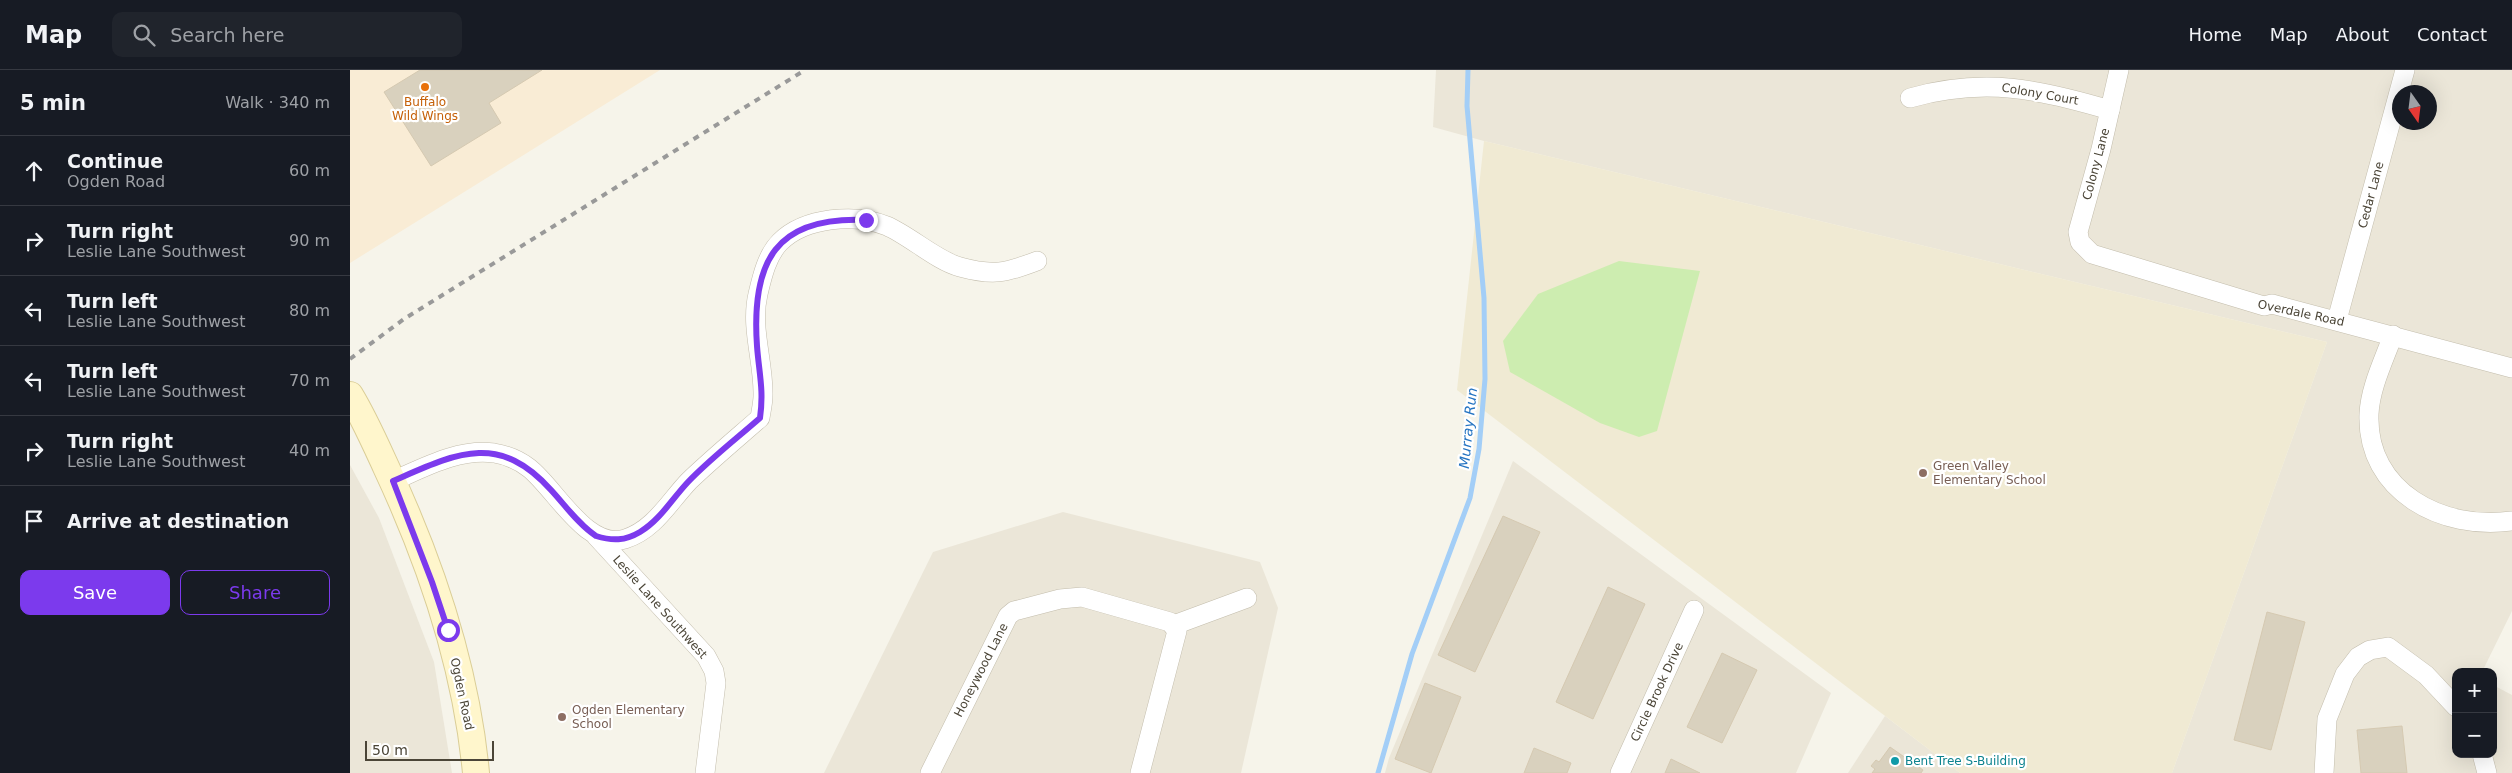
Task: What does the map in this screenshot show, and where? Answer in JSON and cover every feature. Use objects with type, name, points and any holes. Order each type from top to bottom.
[{"type":"street","name":"Colony Lane","points":[[2092,254],[2080,242],[2078,232],[2119,70]]},
{"type":"street","name":"Cedar Lane","points":[[2337,320],[2405,70]]},
{"type":"street","name":"Colony Court","points":[[1910,98],[1965,86],[1996,86],[2074,99],[2110,110]]},
{"type":"street","name":"Leslie Lane Southwest","points":[[596,536],[608,540],[624,540],[640,532],[655,521],[688,482],[760,418],[764,395],[757,345],[758,296],[769,257],[780,242],[796,230],[821,222],[841,219],[866,220],[887,226],[958,267],[1006,273],[1037,261]]},
{"type":"street","name":"Overdale Road","points":[[2092,254],[2264,306],[2272,304],[2337,320],[2512,368]]},
{"type":"street","points":[[2393,335],[2371,398],[2369,413],[2369,433],[2381,467],[2394,484],[2411,498],[2448,518],[2469,523],[2512,521]]},
{"type":"street","name":"Ogden Road","points":[[355,403],[393,481],[432,582],[448,630],[466,704],[476,773]]},
{"type":"street","name":"Leslie Lane Southwest","points":[[393,481],[455,456],[493,453],[512,458],[528,467],[596,536],[706,656],[714,671],[716,684],[705,773]]},
{"type":"street","name":"Honeywood Lane","points":[[930,773],[1008,616],[1014,611],[1060,599],[1082,597],[1174,625]]},
{"type":"street","points":[[1140,773],[1177,631],[1174,625],[1246,598]]},
{"type":"street","name":"Circle Brook Drive","points":[[1620,773],[1694,610]]},
{"type":"street","points":[[2324,773],[2327,719],[2345,674],[2358,656],[2370,650],[2388,647],[2426,675],[2452,703]]},
{"type":"street","points":[[2483,758],[2487,773]]},
{"type":"shaded area","points":[[350,70],[660,70],[350,263]]},
{"type":"shaded area","points":[[1436,70],[2512,70],[2512,611],[2484,668],[2452,668],[2452,758],[2497,758],[2497,687],[2512,695],[2512,773],[2172,773],[2327,342],[1484,141],[1433,127]]},
{"type":"shaded area","name":"Green Valley Elementary School","points":[[1484,141],[2327,342],[2172,773],[1960,773],[1457,390]]},
{"type":"shaded area","points":[[1513,461],[1831,693],[1796,773],[1385,773],[1389,758]]},
{"type":"shaded area","points":[[350,465],[379,518],[434,662],[452,773],[350,773]]},
{"type":"shaded area","points":[[1063,512],[1260,562],[1278,608],[1241,773],[824,773],[933,552]]},
{"type":"shaded area","points":[[1885,716],[1960,773],[1848,773]]},
{"type":"green space","points":[[1619,261],[1700,271],[1657,431],[1639,437],[1600,423],[1510,372],[1503,341],[1538,294]]},
{"type":"building","points":[[420,70],[542,70],[489,103],[501,123],[431,166],[384,92]]},
{"type":"building","points":[[1503,516],[1540,532],[1475,672],[1438,655]]},
{"type":"building","points":[[1608,587],[1645,604],[1593,719],[1556,702]]},
{"type":"building","points":[[2267,612],[2305,622],[2271,750],[2234,740]]},
{"type":"building","points":[[1722,653],[1757,670],[1722,743],[1687,727]]},
{"type":"building","points":[[1425,683],[1461,697],[1431,773],[1395,759]]},
{"type":"building","points":[[2402,726],[2407,773],[2361,773],[2357,730]]},
{"type":"building","name":"Bent Tree S-Building","points":[[1890,747],[1923,770],[1921,773],[1872,773],[1875,769],[1871,766],[1876,760],[1879,762]]},
{"type":"building","points":[[1534,748],[1571,763],[1567,773],[1524,773]]},
{"type":"building","points":[[1671,759],[1700,773],[1665,773]]},
{"type":"waterway","name":"Murray Run","points":[[1378,773],[1412,654],[1470,498],[1479,449],[1485,379],[1484,298],[1467,106],[1468,70]]},
{"type":"railway","points":[[350,359],[404,319],[805,70]]},
{"type":"place","name":"Buffalo Wild Wings","points":[[425,87]]},
{"type":"place","name":"Green Valley Elementary School","points":[[1923,473]]},
{"type":"place","name":"Ogden Elementary School","points":[[562,717]]},
{"type":"place","name":"Bent Tree S-Building","points":[[1895,761]]},
{"type":"route","points":[[448,630],[432,582],[393,481],[455,456],[493,453],[512,458],[528,467],[550,488],[577,519],[596,536],[608,540],[624,540],[640,532],[655,521],[688,482],[760,418],[764,395],[757,345],[758,296],[769,257],[780,242],[796,230],[821,222],[841,219],[866,220]]}]
